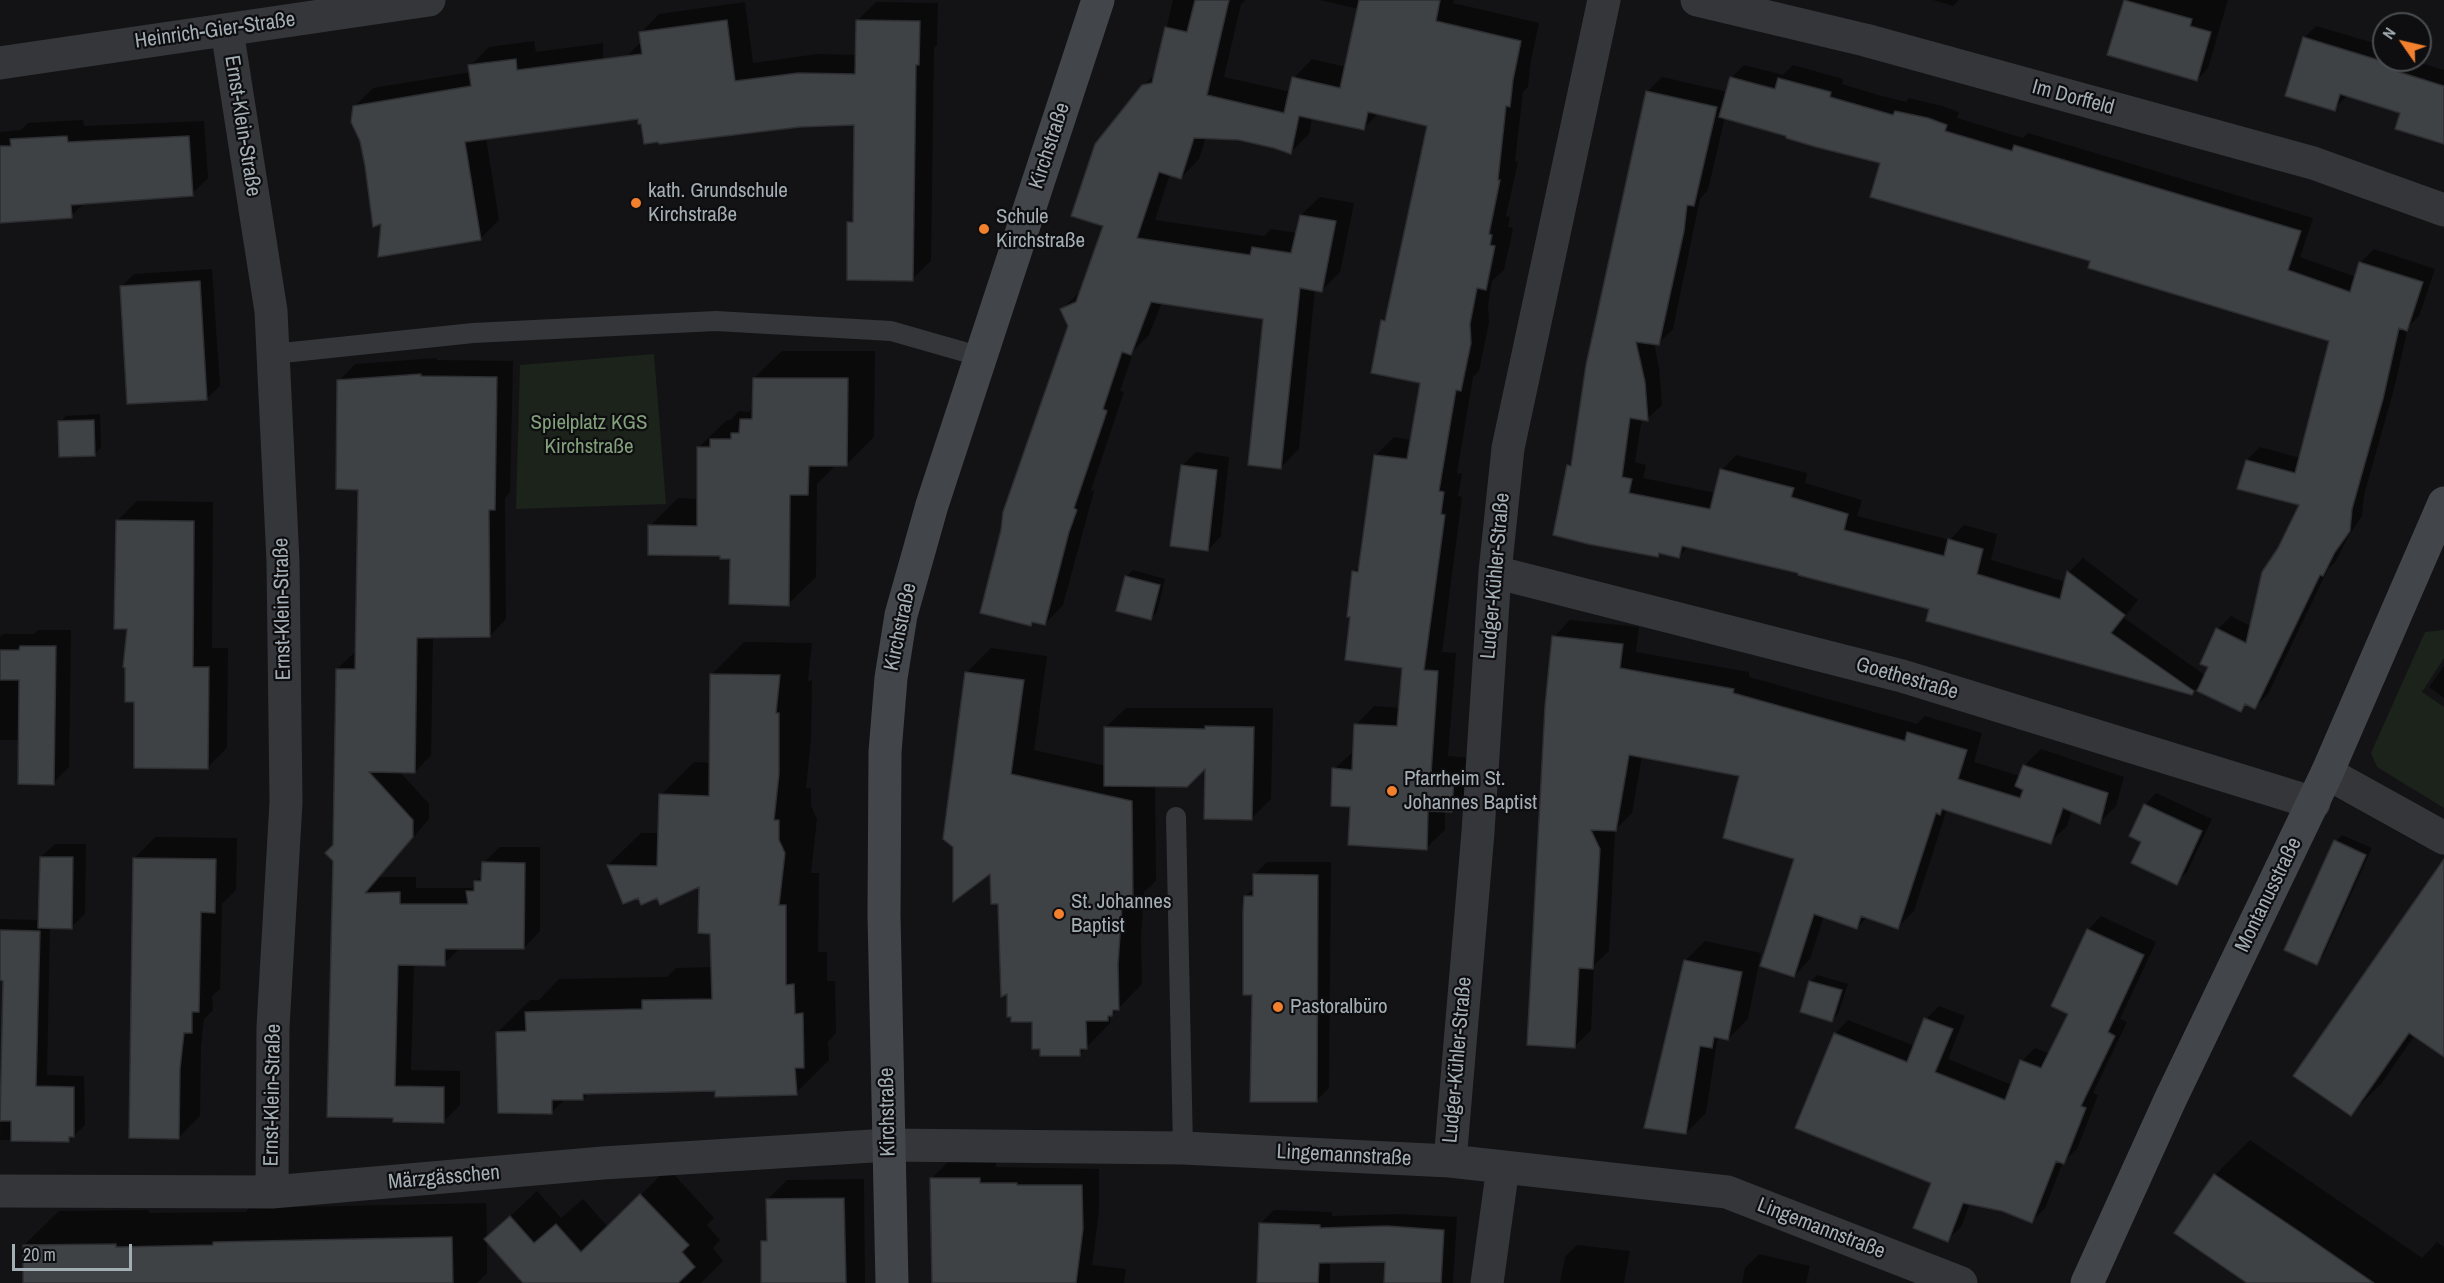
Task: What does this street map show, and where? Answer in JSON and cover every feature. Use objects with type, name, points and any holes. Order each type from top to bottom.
[{"type":"street","name":"Heinrich-Gier-Straße","points":[[0,63],[429,0]]},
{"type":"street","name":"Kirchstraße","points":[[892,1283],[884,904],[885,752],[891,678],[901,615],[932,505],[1098,0]]},
{"type":"street","name":"Ludger-Kühler-Straße","points":[[1450,1161],[1478,832],[1495,572],[1508,448],[1604,0]]},
{"type":"street","name":"Im Dorffeld","points":[[1697,0],[1865,40],[2313,163],[2444,210]]},
{"type":"street","name":"Ernst-Klein-Straße","points":[[227,30],[271,311],[283,562],[286,802],[273,1028],[272,1192]]},
{"type":"street","name":"Montanusstraße","points":[[2087,1283],[2170,1100],[2314,803],[2444,503]]},
{"type":"street","name":"Goethestraße","points":[[1495,572],[1902,676],[2314,803]]},
{"type":"street","points":[[2327,773],[2444,838]]},
{"type":"street","name":"Märzgässchen","points":[[0,1191],[272,1192],[614,1162],[888,1145]]},
{"type":"street","name":"Lingemannstraße","points":[[888,1145],[1183,1148],[1450,1161],[1727,1192],[1960,1283]]},
{"type":"street","points":[[1487,1283],[1503,1167]]},
{"type":"lane","points":[[273,354],[473,333],[716,321],[891,331],[982,357]]},
{"type":"lane","points":[[1176,817],[1183,1148]]},
{"type":"green space","name":"Spielplatz KGS Kirchstraße","points":[[654,354],[666,504],[516,509],[520,365]]},
{"type":"green space","points":[[2444,630],[2444,658],[2422,692],[2444,707],[2444,808],[2377,767],[2371,753],[2425,632]]},
{"type":"building","points":[[1195,0],[1229,0],[1207,95],[1284,113],[1292,77],[1340,88],[1359,0],[1440,0],[1436,21],[1521,41],[1510,107],[1506,106],[1498,180],[1500,180],[1489,234],[1492,235],[1490,245],[1495,246],[1486,290],[1477,288],[1470,324],[1471,343],[1461,391],[1456,390],[1439,491],[1444,492],[1441,514],[1445,515],[1424,670],[1438,671],[1431,774],[1454,776],[1452,812],[1428,811],[1427,850],[1348,845],[1350,807],[1331,806],[1332,768],[1352,770],[1354,724],[1397,726],[1402,668],[1345,660],[1350,617],[1347,617],[1352,571],[1358,572],[1374,455],[1407,459],[1420,383],[1371,373],[1381,320],[1385,321],[1427,126],[1368,112],[1364,130],[1299,116],[1291,154],[1239,140],[1194,138],[1181,179],[1159,172],[1137,238],[1250,255],[1252,247],[1291,253],[1300,215],[1336,221],[1322,292],[1300,288],[1281,469],[1248,465],[1263,319],[1151,302],[1131,355],[1122,352],[1103,409],[1107,411],[1074,508],[1077,510],[1069,532],[1045,625],[1032,622],[1031,626],[980,613],[1001,530],[1003,512],[1068,326],[1060,309],[1076,302],[1103,226],[1071,216],[1095,144],[1142,85],[1152,83],[1165,27],[1187,32]]},
{"type":"building","points":[[2124,0],[2192,19],[2190,26],[2211,32],[2197,81],[2107,55]]},
{"type":"building","points":[[727,20],[735,81],[798,73],[855,74],[856,20],[920,21],[919,65],[916,65],[913,281],[847,280],[847,222],[853,222],[854,125],[800,127],[644,144],[638,119],[465,142],[481,240],[378,257],[381,224],[373,227],[360,141],[351,122],[353,106],[471,86],[468,65],[516,59],[517,70],[642,54],[639,32]]},
{"type":"building","points":[[2303,37],[2372,58],[2372,72],[2399,72],[2444,86],[2444,144],[2395,129],[2400,113],[2340,94],[2335,111],[2285,96]]},
{"type":"building","points":[[1730,77],[1775,89],[1778,78],[1831,92],[1830,97],[1893,115],[1895,111],[1928,118],[1947,125],[1945,131],[2012,151],[2014,145],[2301,231],[2288,270],[2350,292],[2359,262],[2423,282],[2407,331],[2399,328],[2383,399],[2352,509],[2350,531],[2335,552],[2323,576],[2320,575],[2255,709],[2245,704],[2241,712],[2197,691],[2208,667],[2200,664],[2216,628],[2246,643],[2262,572],[2278,548],[2299,505],[2237,489],[2246,460],[2295,473],[2329,341],[2088,268],[2090,261],[1870,197],[1880,163],[1816,147],[1719,117]]},
{"type":"building","points":[[1646,91],[1717,107],[1694,206],[1687,205],[1684,231],[1659,345],[1636,342],[1645,382],[1648,421],[1630,418],[1622,477],[1632,479],[1629,493],[1710,509],[1720,469],[1794,488],[1791,497],[1848,514],[1844,530],[1944,556],[1948,539],[1983,549],[1977,574],[2060,599],[2067,571],[2125,615],[2111,633],[2194,691],[2192,695],[1926,621],[1929,609],[1798,575],[1798,573],[1682,546],[1679,558],[1659,553],[1658,557],[1553,535],[1567,465],[1571,466],[1586,365]]},
{"type":"building","points":[[67,136],[68,142],[189,136],[193,196],[71,205],[72,218],[0,223],[0,146],[11,146],[10,139]]},
{"type":"building","points":[[200,281],[207,400],[127,404],[120,286]]},
{"type":"building","points":[[421,374],[421,376],[497,377],[495,510],[489,510],[490,637],[417,638],[415,773],[369,772],[413,820],[413,837],[365,893],[400,892],[400,904],[468,904],[466,891],[474,891],[474,881],[481,881],[482,862],[525,863],[524,949],[445,949],[445,966],[398,965],[395,1086],[444,1087],[444,1123],[393,1122],[393,1118],[327,1117],[333,861],[325,853],[333,845],[336,669],[355,669],[358,490],[336,489],[337,380]]},
{"type":"building","points":[[753,378],[848,378],[847,466],[809,466],[808,495],[790,495],[789,606],[729,604],[730,559],[720,559],[720,556],[648,555],[648,525],[697,526],[697,447],[710,447],[710,439],[731,439],[731,433],[739,433],[740,419],[752,419]]},
{"type":"building","points":[[94,420],[95,456],[59,457],[58,421]]},
{"type":"building","points":[[1181,465],[1217,470],[1208,551],[1170,546]]},
{"type":"building","points":[[116,520],[194,521],[193,667],[209,667],[208,769],[134,768],[134,702],[125,702],[125,668],[123,667],[127,629],[114,629]]},
{"type":"building","points":[[1125,576],[1160,585],[1151,620],[1116,611]]},
{"type":"building","points":[[1552,636],[1623,644],[1620,668],[1734,689],[1733,693],[1905,741],[1907,732],[1967,750],[1958,779],[2020,798],[2023,790],[2015,786],[2023,765],[2108,793],[2100,824],[2063,808],[2051,844],[1942,809],[1940,815],[1936,813],[1898,929],[1861,916],[1857,929],[1814,914],[1794,977],[1760,966],[1794,859],[1723,838],[1739,776],[1629,755],[1616,831],[1591,830],[1600,849],[1593,969],[1579,968],[1575,1048],[1527,1045],[1545,706]]},
{"type":"building","points":[[20,646],[56,646],[54,785],[18,784],[19,680],[0,680],[0,650],[19,650]]},
{"type":"building","name":"St. Johannes Baptist","points":[[965,672],[1024,680],[1011,774],[1132,801],[1133,906],[1122,906],[1118,964],[1119,1010],[1113,1010],[1112,1016],[1108,1016],[1108,1021],[1086,1021],[1087,1049],[1080,1049],[1080,1056],[1040,1056],[1040,1049],[1032,1049],[1032,1022],[1011,1022],[1011,1017],[1007,1017],[1007,994],[1001,997],[998,904],[991,904],[990,874],[953,902],[953,847],[943,839]]},
{"type":"building","points":[[710,674],[780,675],[776,713],[779,713],[779,774],[774,820],[779,820],[779,840],[785,853],[779,905],[786,905],[786,985],[794,984],[795,1014],[803,1013],[804,1068],[795,1068],[797,1095],[715,1097],[715,1091],[583,1094],[583,1100],[552,1100],[552,1114],[498,1113],[496,1032],[526,1031],[525,1012],[642,1009],[642,1000],[712,999],[710,934],[698,933],[699,887],[660,905],[657,898],[641,905],[638,898],[623,904],[607,865],[657,866],[659,794],[709,796]]},
{"type":"building","points":[[1205,726],[1254,727],[1252,820],[1204,819],[1205,769],[1187,787],[1104,786],[1104,727],[1205,729]]},
{"type":"building","points":[[2144,804],[2202,831],[2177,885],[2131,863],[2141,842],[2129,836]]},
{"type":"building","points":[[2334,840],[2366,855],[2317,965],[2284,950]]},
{"type":"building","points":[[40,857],[73,857],[72,929],[38,928]]},
{"type":"building","points":[[133,858],[216,859],[215,913],[201,912],[199,1012],[192,1012],[192,1033],[184,1033],[180,1069],[179,1139],[129,1138]]},
{"type":"building","points":[[2444,859],[2444,1057],[2409,1033],[2351,1116],[2293,1076]]},
{"type":"building","points":[[1253,874],[1318,875],[1317,1102],[1250,1102],[1252,995],[1243,995],[1243,913],[1244,896],[1253,896]]},
{"type":"building","points":[[2087,929],[2144,955],[2108,1032],[2115,1036],[2081,1106],[2086,1108],[2064,1164],[2056,1161],[2032,1223],[2002,1211],[1963,1203],[1948,1242],[1913,1228],[1931,1183],[1795,1128],[1834,1033],[1907,1062],[1924,1018],[1953,1029],[1935,1072],[2005,1100],[2020,1060],[2041,1068],[2068,1014],[2051,1006]]},
{"type":"building","points":[[0,930],[40,931],[36,1086],[74,1087],[74,1137],[69,1137],[69,1142],[11,1141],[11,1121],[0,1121],[3,981],[0,980]]},
{"type":"building","points":[[1684,960],[1742,972],[1728,1040],[1714,1037],[1712,1048],[1700,1046],[1686,1134],[1644,1128]]},
{"type":"building","points":[[1809,981],[1842,990],[1832,1022],[1800,1012]]},
{"type":"building","points":[[2214,1174],[2374,1283],[2247,1283],[2174,1233]]},
{"type":"building","points":[[930,1178],[980,1178],[980,1183],[1017,1183],[1017,1185],[1082,1185],[1083,1229],[1076,1283],[932,1283]]},
{"type":"building","points":[[640,1194],[689,1245],[682,1252],[695,1267],[678,1283],[523,1283],[484,1239],[510,1216],[534,1243],[556,1224],[581,1252]]},
{"type":"building","points":[[844,1198],[846,1283],[761,1283],[761,1241],[767,1241],[766,1199]]},
{"type":"building","points":[[1259,1223],[1320,1225],[1320,1228],[1387,1226],[1444,1230],[1441,1283],[1384,1283],[1385,1262],[1319,1263],[1318,1283],[1257,1283]]},
{"type":"building","points":[[452,1237],[453,1283],[23,1283],[23,1245],[116,1244],[116,1247],[213,1245],[213,1242]]},
{"type":"place","name":"kath. Grundschule Kirchstraße","points":[[636,203]]},
{"type":"place","name":"Schule Kirchstraße","points":[[984,229]]},
{"type":"place","name":"Pfarrheim St. Johannes Baptist","points":[[1392,791]]},
{"type":"place","name":"St. Johannes Baptist","points":[[1059,914]]},
{"type":"place","name":"Pastoralbüro","points":[[1278,1007]]}]
